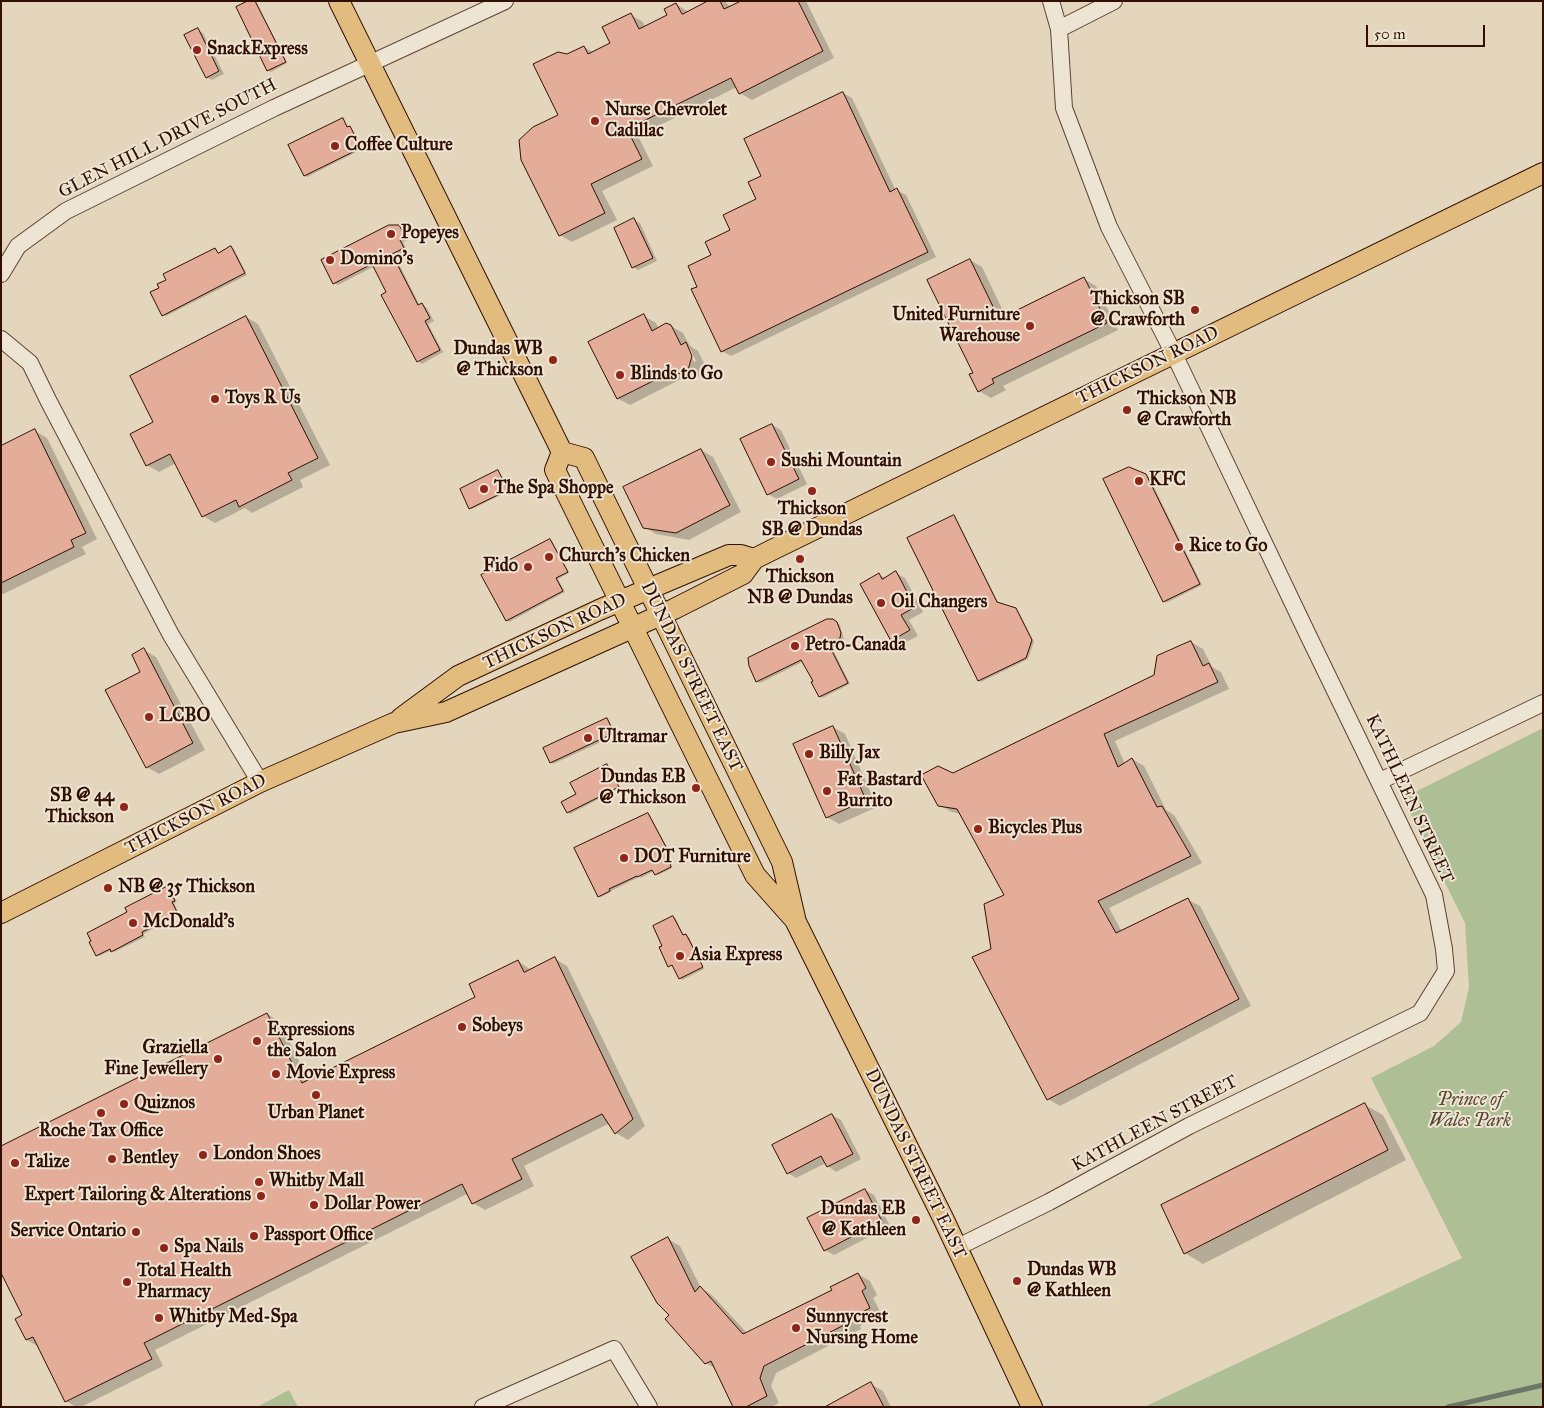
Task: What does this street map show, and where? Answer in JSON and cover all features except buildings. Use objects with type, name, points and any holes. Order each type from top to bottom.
[{"type":"main road","points":[[340,1],[562,452]]},
{"type":"main road","name":"THICKSON ROAD","points":[[1,913],[260,782],[394,723],[446,712],[660,615],[743,574],[754,559],[1543,173]]},
{"type":"main road","name":"DUNDAS STREET EAST","points":[[796,922],[755,875],[556,470],[562,452],[584,458],[782,862],[796,922],[1032,1407]]},
{"type":"main road","name":"THICKSON ROAD","points":[[394,723],[458,676],[620,601],[729,555],[741,555],[754,559]]},
{"type":"street","name":"GLEN HILL DRIVE SOUTH","points":[[1,274],[18,246],[66,211],[274,108],[505,1]]},
{"type":"street","name":"KATHLEEN STREET","points":[[956,1248],[1049,1202],[1189,1126],[1420,1012],[1446,971],[1434,895],[1174,354],[1109,227],[1064,108],[1059,29],[1051,1]]},
{"type":"street","points":[[1059,29],[1114,1]]},
{"type":"street","points":[[1,339],[30,363],[171,635],[260,782]]},
{"type":"street","points":[[1380,781],[1543,702]]},
{"type":"street","points":[[483,1407],[614,1349],[648,1407]]},
{"type":"green space","name":"Prince of Wales Park","points":[[1543,728],[1543,1407],[1144,1407],[1462,1258],[1371,1078],[1434,1046],[1461,1022],[1469,987],[1465,923],[1403,798]]},
{"type":"green space","points":[[289,1390],[298,1407],[257,1407]]},
{"type":"waterway","points":[[1448,1407],[1543,1385]]},
{"type":"place","name":"SnackExpress","points":[[197,50]]},
{"type":"place","name":"Nurse Chevrolet Cadillac","points":[[595,121]]},
{"type":"place","name":"Coffee Culture","points":[[335,146]]},
{"type":"place","name":"Popeyes","points":[[391,234]]},
{"type":"place","name":"Domino's","points":[[330,260]]},
{"type":"place","name":"Thickson SB @ Crawforth","points":[[1195,310]]},
{"type":"place","name":"United Furniture Warehouse","points":[[1030,326]]},
{"type":"place","name":"Dundas WB @ Thickson","points":[[553,360]]},
{"type":"place","name":"Blinds to Go","points":[[620,375]]},
{"type":"place","name":"Toys R Us","points":[[215,399]]},
{"type":"place","name":"Thickson NB @ Crawforth","points":[[1127,410]]},
{"type":"place","name":"Sushi Mountain","points":[[771,462]]},
{"type":"place","name":"KFC","points":[[1139,481]]},
{"type":"place","name":"The Spa Shoppe","points":[[484,489]]},
{"type":"place","name":"Thickson SB @ Dundas","points":[[812,491]]},
{"type":"place","name":"Rice to Go","points":[[1179,547]]},
{"type":"place","name":"Church's Chicken","points":[[549,557]]},
{"type":"place","name":"Thickson NB @ Dundas","points":[[800,559]]},
{"type":"place","name":"Fido","points":[[528,567]]},
{"type":"place","name":"Oil Changers","points":[[881,603]]},
{"type":"place","name":"Petro-Canada","points":[[795,646]]},
{"type":"place","name":"LCBO","points":[[149,717]]},
{"type":"place","name":"Ultramar","points":[[588,738]]},
{"type":"place","name":"Billy Jax","points":[[809,754]]},
{"type":"place","name":"Dundas EB @ Thickson","points":[[696,788]]},
{"type":"place","name":"Fat Bastard Burrito","points":[[827,791]]},
{"type":"place","name":"SB @ 44 Thickson","points":[[124,807]]},
{"type":"place","name":"Bicycles Plus","points":[[978,829]]},
{"type":"place","name":"DOT Furniture","points":[[624,858]]},
{"type":"place","name":"NB @ 35 Thickson","points":[[108,888]]},
{"type":"place","name":"McDonald's","points":[[133,923]]},
{"type":"place","name":"Asia Express","points":[[680,956]]},
{"type":"place","name":"Sobeys","points":[[462,1027]]},
{"type":"place","name":"Expressions the Salon","points":[[257,1041]]},
{"type":"place","name":"Graziella Fine Jewellery","points":[[218,1059]]},
{"type":"place","name":"Movie Express","points":[[276,1074]]},
{"type":"place","name":"Urban Planet","points":[[316,1095]]},
{"type":"place","name":"Quiznos","points":[[124,1104]]},
{"type":"place","name":"Roche Tax Office","points":[[101,1113]]},
{"type":"place","name":"London Shoes","points":[[203,1155]]},
{"type":"place","name":"Bentley","points":[[112,1159]]},
{"type":"place","name":"Talize","points":[[15,1163]]},
{"type":"place","name":"Whitby Mall","points":[[259,1182]]},
{"type":"place","name":"Expert Tailoring & Alterations","points":[[261,1196]]},
{"type":"place","name":"Dollar Power","points":[[314,1205]]},
{"type":"place","name":"Dundas EB @ Kathleen","points":[[916,1220]]},
{"type":"place","name":"Service Ontario","points":[[136,1232]]},
{"type":"place","name":"Passport Office","points":[[254,1236]]},
{"type":"place","name":"Spa Nails","points":[[164,1248]]},
{"type":"place","name":"Dundas WB @ Kathleen","points":[[1017,1281]]},
{"type":"place","name":"Total Health Pharmacy","points":[[127,1282]]},
{"type":"place","name":"Whitby Med-Spa","points":[[159,1318]]},
{"type":"place","name":"Sunnycrest Nursing Home","points":[[796,1328]]}]
